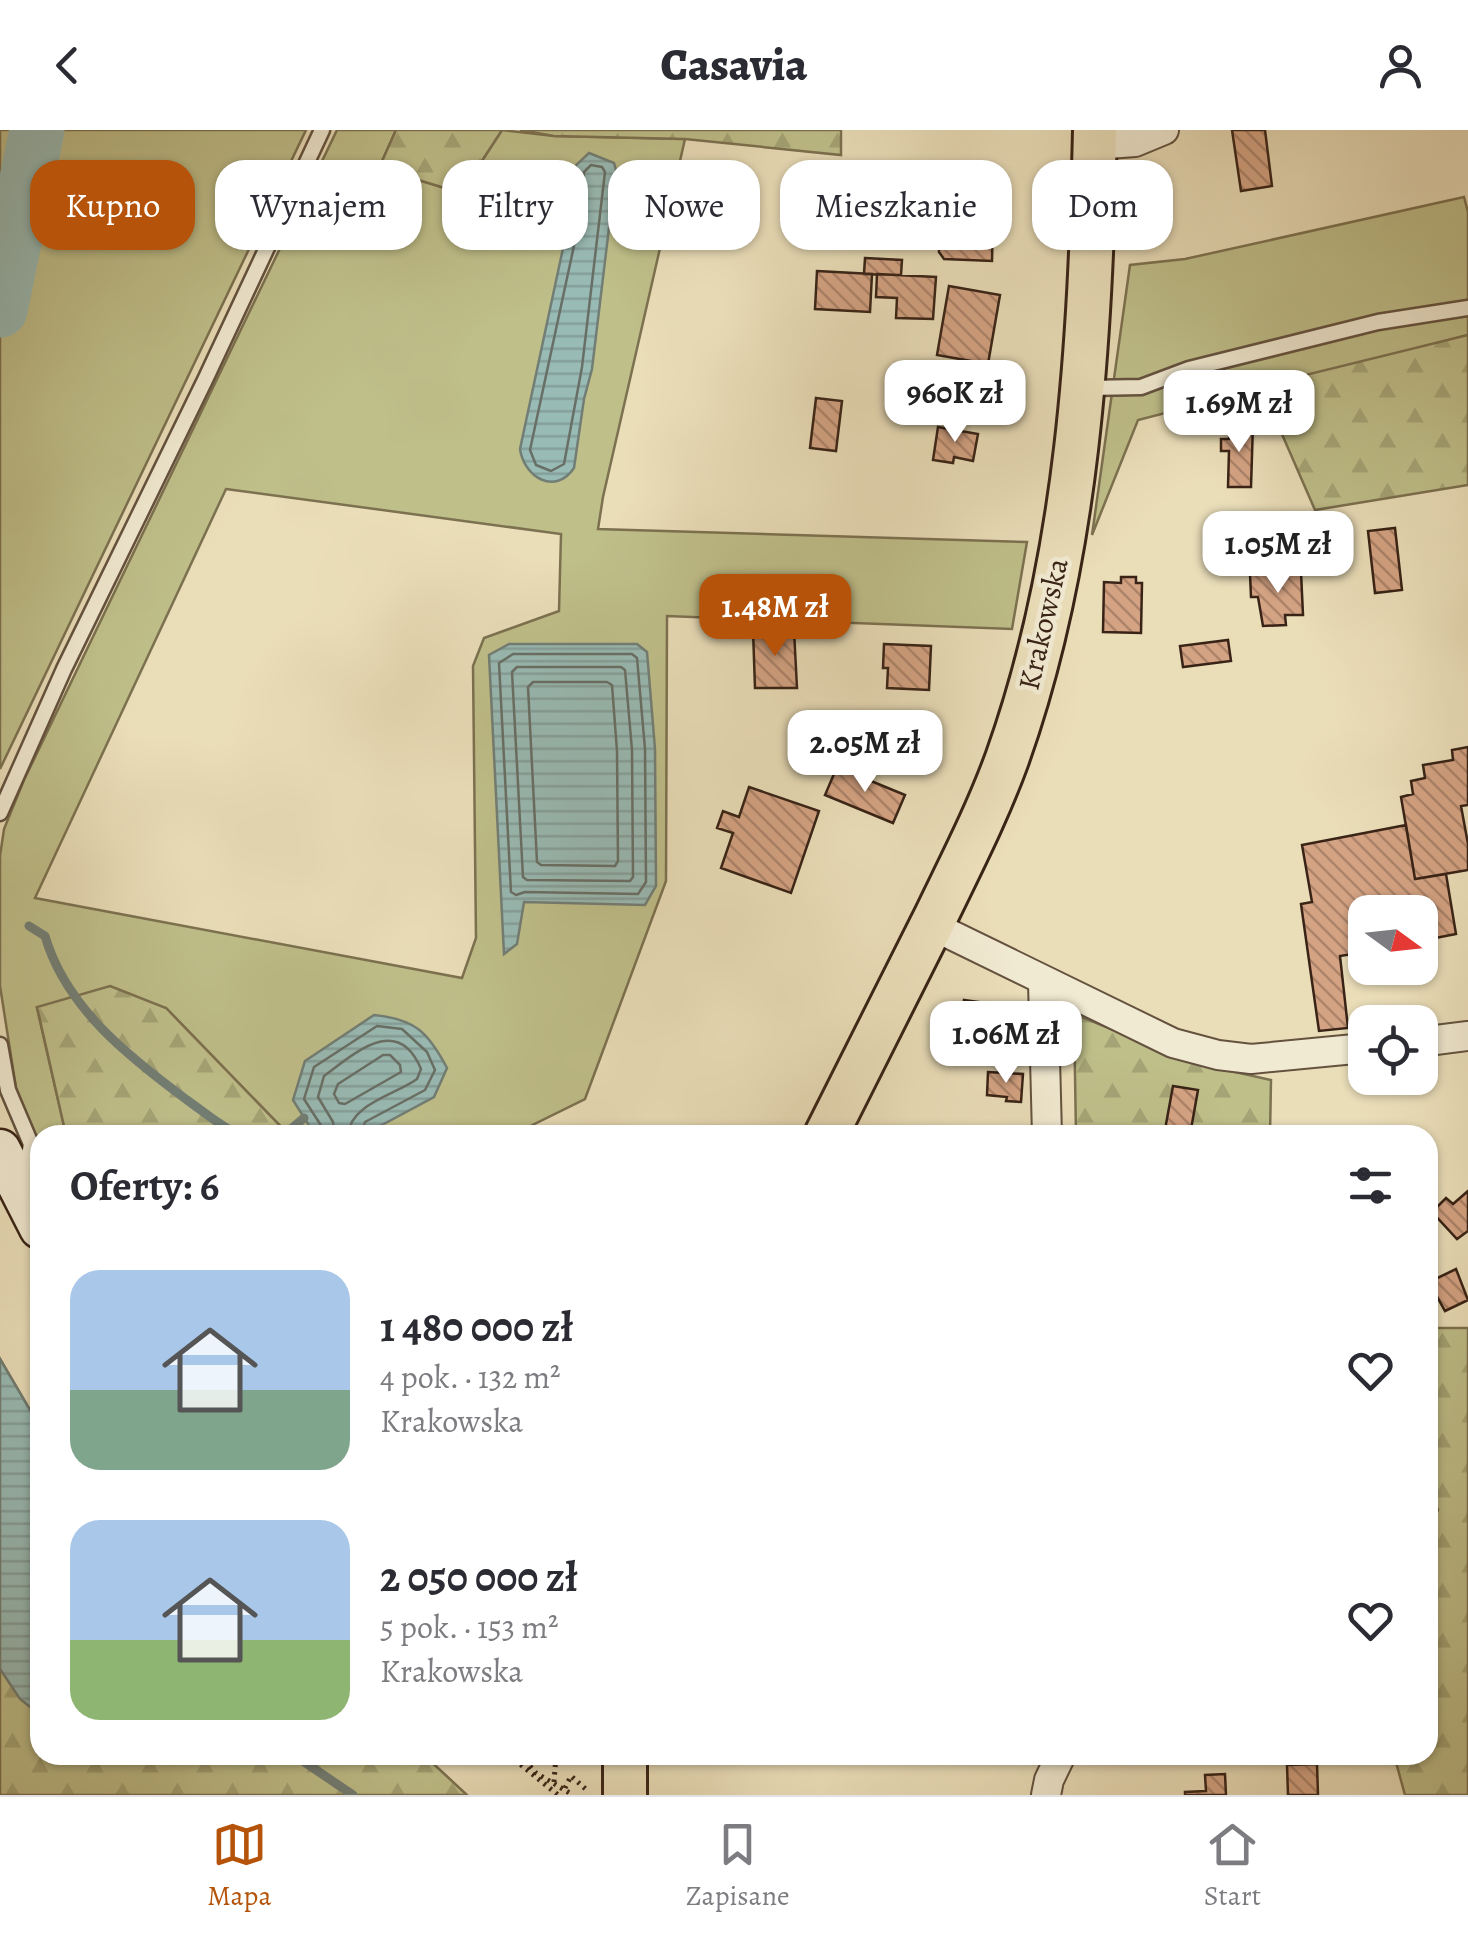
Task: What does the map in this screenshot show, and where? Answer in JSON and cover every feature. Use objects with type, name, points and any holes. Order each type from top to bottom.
[{"type":"main road","name":"Krakowska","points":[[831,1125],[978,830],[1007,760],[1031,685],[1056,575],[1083,388],[1095,137]]},
{"type":"main road","points":[[625,1765],[625,1795]]},
{"type":"street","points":[[1095,137],[1134,142],[1164,130]]},
{"type":"street","points":[[931,925],[1042,982],[1174,1042],[1218,1055],[1251,1059],[1348,1050]]},
{"type":"street","points":[[1042,982],[1046,1125]]},
{"type":"street","points":[[1438,1040],[1468,1036]]},
{"type":"street","points":[[0,1150],[30,1210]]},
{"type":"street","points":[[1046,1795],[1057,1765]]},
{"type":"lane","points":[[0,814],[64,669],[322,130]]},
{"type":"lane","points":[[1083,388],[1142,387],[1189,369],[1378,322],[1468,308]]},
{"type":"lane","points":[[0,1046],[8,1090],[30,1142]]},
{"type":"path","points":[[522,1765],[559,1795],[570,1776],[590,1795]]},
{"type":"path","points":[[529,1765],[572,1795]]},
{"type":"path","points":[[554,1782],[555,1765]]},
{"type":"green space","points":[[0,130],[306,130],[292,160],[215,160],[215,250],[249,250],[0,769]]},
{"type":"green space","points":[[337,130],[396,130],[383,160],[323,160]]},
{"type":"green space","points":[[396,130],[502,130],[482,160],[442,160],[442,187],[422,181],[422,160],[383,160]]},
{"type":"green space","points":[[502,130],[554,136],[685,139],[680,160],[608,160],[608,250],[660,250],[598,529],[1027,542],[1012,629],[667,616],[666,881],[585,1099],[532,1125],[279,1125],[166,1008],[37,1008],[64,1125],[31,1125],[16,1088],[0,986],[0,856],[4,829],[24,780],[279,250],[422,250],[422,181],[442,187],[442,250],[588,250],[588,160],[482,160]],"holes":[[[226,489],[561,534],[559,611],[484,638],[473,666],[476,938],[462,978],[35,898]]]},
{"type":"green space","points":[[520,130],[841,130],[841,155],[685,139],[554,136]]},
{"type":"green space","points":[[1464,197],[1468,212],[1468,335],[1138,420],[1092,535],[1130,265],[1185,259]]},
{"type":"green space","points":[[1468,335],[1468,485],[1315,510],[1261,386]]},
{"type":"green space","points":[[110,986],[166,1008],[279,1125],[64,1125],[37,1007]]},
{"type":"green space","points":[[1074,1014],[1195,1063],[1271,1080],[1270,1125],[1076,1125]]},
{"type":"green space","points":[[1438,1328],[1468,1328],[1468,1795],[1405,1795],[1397,1765],[1438,1765]]},
{"type":"green space","points":[[0,1359],[30,1410],[30,1765],[435,1765],[467,1795],[0,1795]]},
{"type":"water","points":[[589,153],[608,161],[608,236],[592,369],[574,468],[558,481],[550,482],[527,468],[520,449],[563,250],[588,250],[588,160],[582,160]]},
{"type":"water","points":[[509,644],[637,644],[647,652],[655,749],[656,886],[645,905],[524,902],[517,944],[504,954],[489,655]]},
{"type":"water","points":[[374,1015],[400,1020],[419,1030],[447,1068],[434,1097],[382,1125],[309,1125],[293,1100],[305,1061]]},
{"type":"water","points":[[0,1359],[30,1410],[30,1707],[0,1669]]},
{"type":"building","points":[[1232,130],[1265,130],[1272,186],[1241,191]]},
{"type":"building","points":[[992,250],[992,261],[944,259],[939,252]]},
{"type":"building","points":[[865,258],[902,260],[901,275],[864,274]]},
{"type":"building","points":[[817,271],[872,274],[870,312],[815,309]]},
{"type":"building","points":[[877,274],[936,277],[933,319],[896,318],[897,298],[876,297]]},
{"type":"building","points":[[949,286],[1000,295],[988,364],[937,355]]},
{"type":"building","points":[[816,398],[842,401],[836,451],[810,448]]},
{"type":"building","points":[[1230,423],[1253,424],[1251,487],[1228,487],[1229,451],[1221,451],[1221,439],[1229,439]]},
{"type":"building","points":[[938,427],[978,434],[973,461],[954,457],[953,463],[933,460]]},
{"type":"building","points":[[1395,528],[1402,590],[1375,593],[1368,531]]},
{"type":"building","points":[[1301,572],[1303,615],[1285,615],[1286,625],[1263,626],[1258,597],[1251,597],[1250,574]]},
{"type":"building","points":[[1121,577],[1136,577],[1136,583],[1142,583],[1141,633],[1103,632],[1104,582],[1121,583]]},
{"type":"building","points":[[753,630],[794,630],[797,688],[755,688]]},
{"type":"building","points":[[1228,640],[1231,661],[1183,667],[1180,646]]},
{"type":"building","points":[[884,644],[931,646],[929,690],[887,688]]},
{"type":"building","points":[[1468,747],[1468,805],[1461,806],[1468,870],[1415,879],[1401,797],[1413,794],[1411,781],[1425,778],[1423,765],[1453,760],[1452,750]]},
{"type":"building","points":[[837,767],[905,795],[893,823],[825,795]]},
{"type":"building","points":[[749,787],[819,811],[791,893],[721,868],[733,833],[717,828],[723,811],[739,817]]},
{"type":"building","points":[[1406,825],[1415,879],[1446,874],[1456,934],[1438,938],[1438,895],[1348,895],[1348,955],[1340,956],[1348,1028],[1319,1031],[1301,904],[1312,902],[1302,845]]},
{"type":"building","points":[[964,1000],[1029,1009],[1026,1033],[961,1026]]},
{"type":"building","points":[[988,1072],[1023,1074],[1021,1102],[987,1095]]},
{"type":"building","points":[[1173,1086],[1198,1090],[1192,1125],[1166,1125]]},
{"type":"building","points":[[1468,1191],[1468,1231],[1457,1239],[1438,1218],[1438,1206],[1446,1198],[1453,1204]]},
{"type":"building","points":[[1456,1269],[1468,1300],[1445,1311],[1438,1298],[1438,1278]]},
{"type":"building","points":[[1287,1765],[1317,1765],[1318,1795],[1288,1795]]},
{"type":"building","points":[[1225,1774],[1226,1795],[1185,1795],[1206,1791],[1205,1775]]},
{"type":"waterway","points":[[0,310],[37,130]]},
{"type":"waterway","points":[[29,926],[45,936],[68,986],[102,1029],[165,1084],[222,1125]]},
{"type":"waterway","points":[[296,1125],[304,1118]]},
{"type":"waterway","points":[[309,1765],[353,1795]]}]
